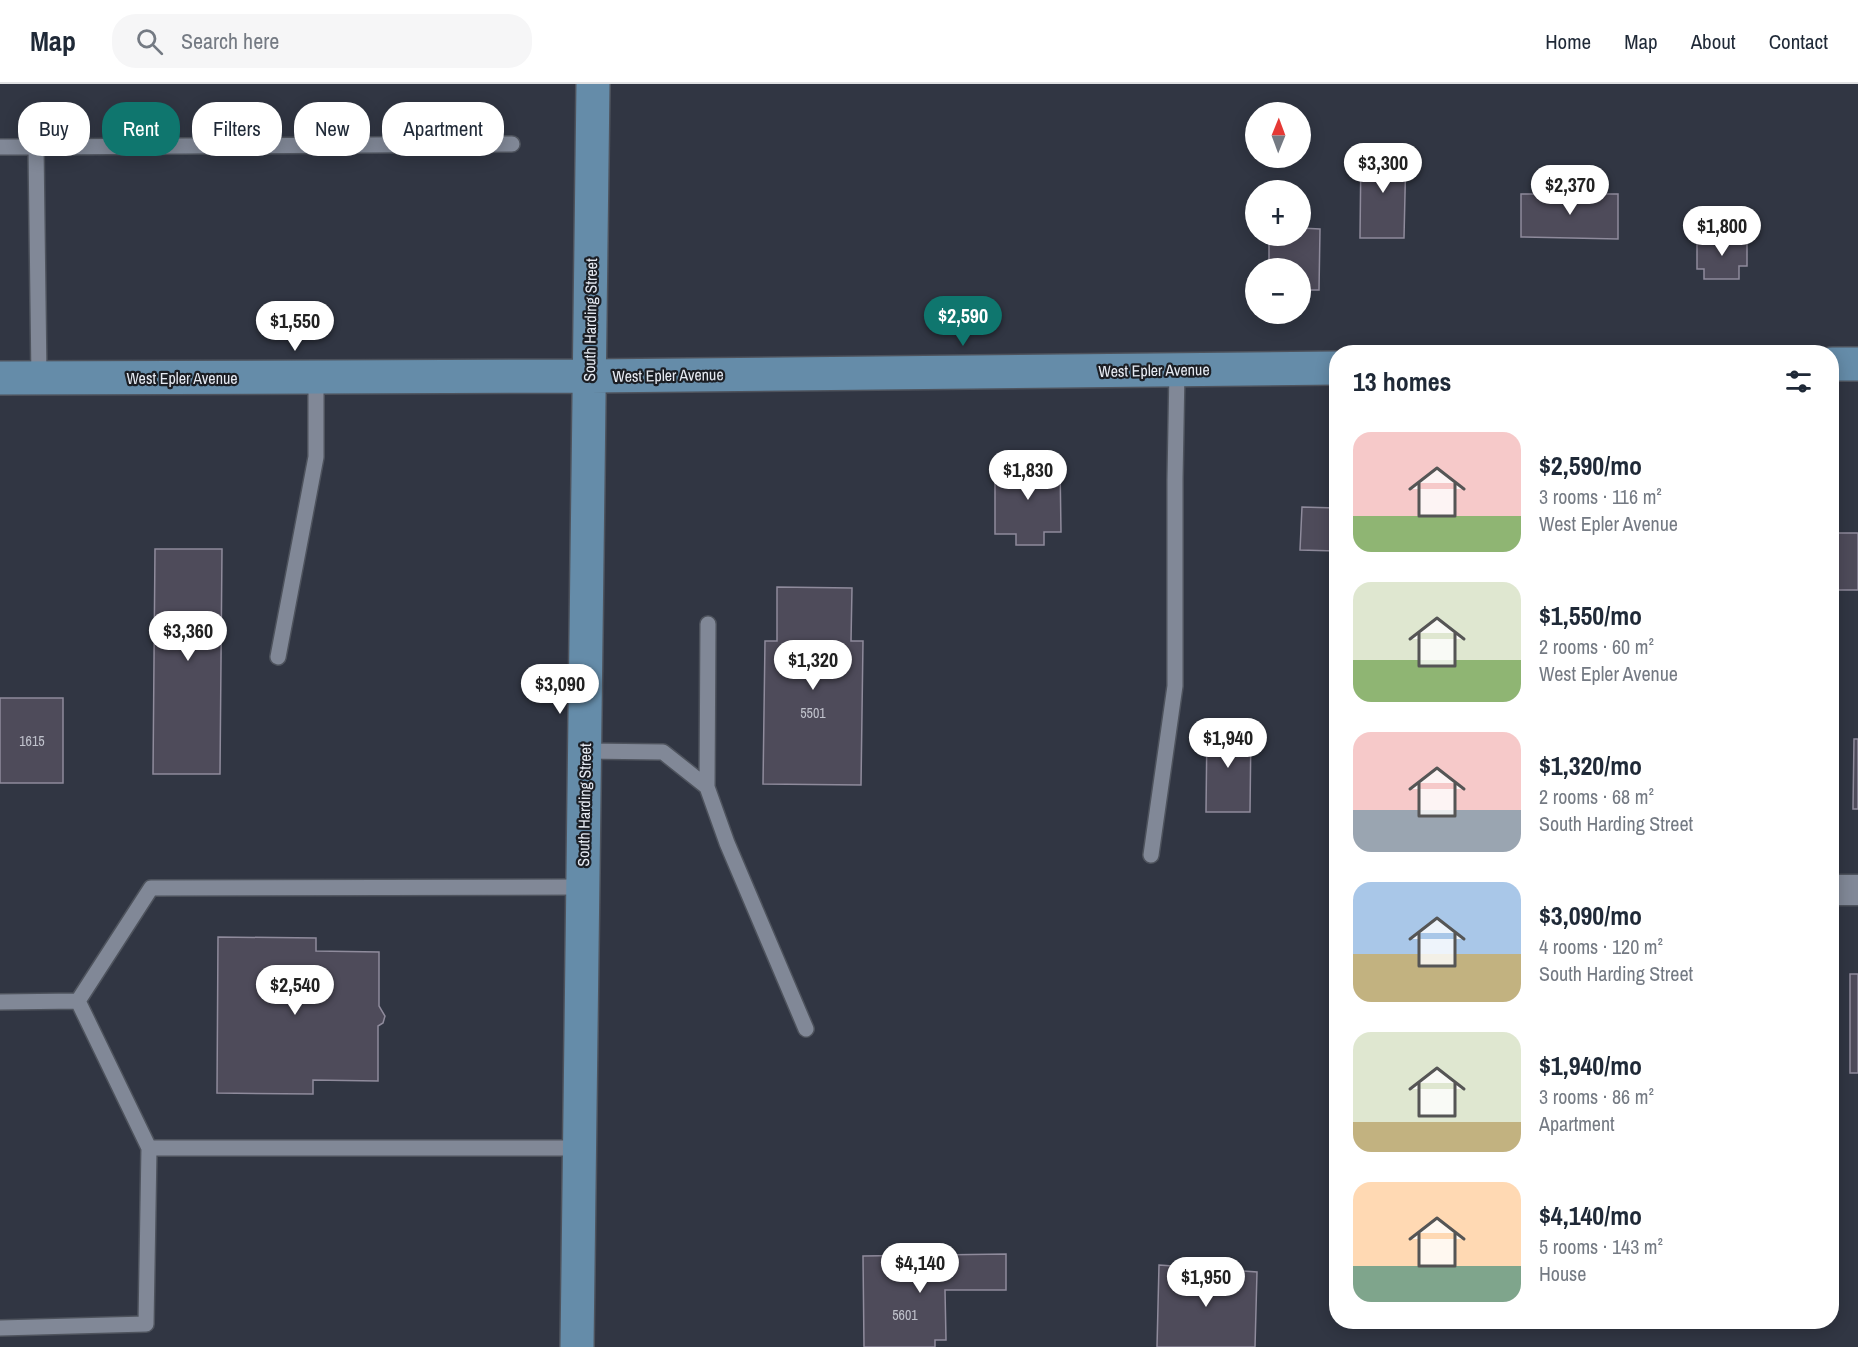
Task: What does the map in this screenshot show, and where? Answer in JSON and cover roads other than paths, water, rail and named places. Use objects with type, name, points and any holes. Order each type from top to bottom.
[{"type":"street","name":"South Harding Street","points":[[577,1347],[593,84]]},
{"type":"street","points":[[1839,364],[1858,364]]},
{"type":"street","name":"West Epler Avenue","points":[[0,378],[590,376],[1329,368]]},
{"type":"street","points":[[1839,890],[1858,890]]},
{"type":"lane","points":[[90,147],[512,144]]},
{"type":"lane","points":[[0,147],[18,147]]},
{"type":"lane","points":[[36,156],[39,378]]},
{"type":"lane","points":[[1151,855],[1175,686],[1177,370]]},
{"type":"lane","points":[[278,657],[316,457],[316,377]]},
{"type":"lane","points":[[708,624],[707,787],[727,843],[806,1029]]},
{"type":"lane","points":[[585,751],[663,752],[707,787]]},
{"type":"lane","points":[[78,1001],[151,888],[583,887]]},
{"type":"lane","points":[[0,1002],[78,1001]]},
{"type":"lane","points":[[0,1328],[146,1324],[149,1148],[78,1001]]},
{"type":"lane","points":[[149,1148],[579,1148]]}]
